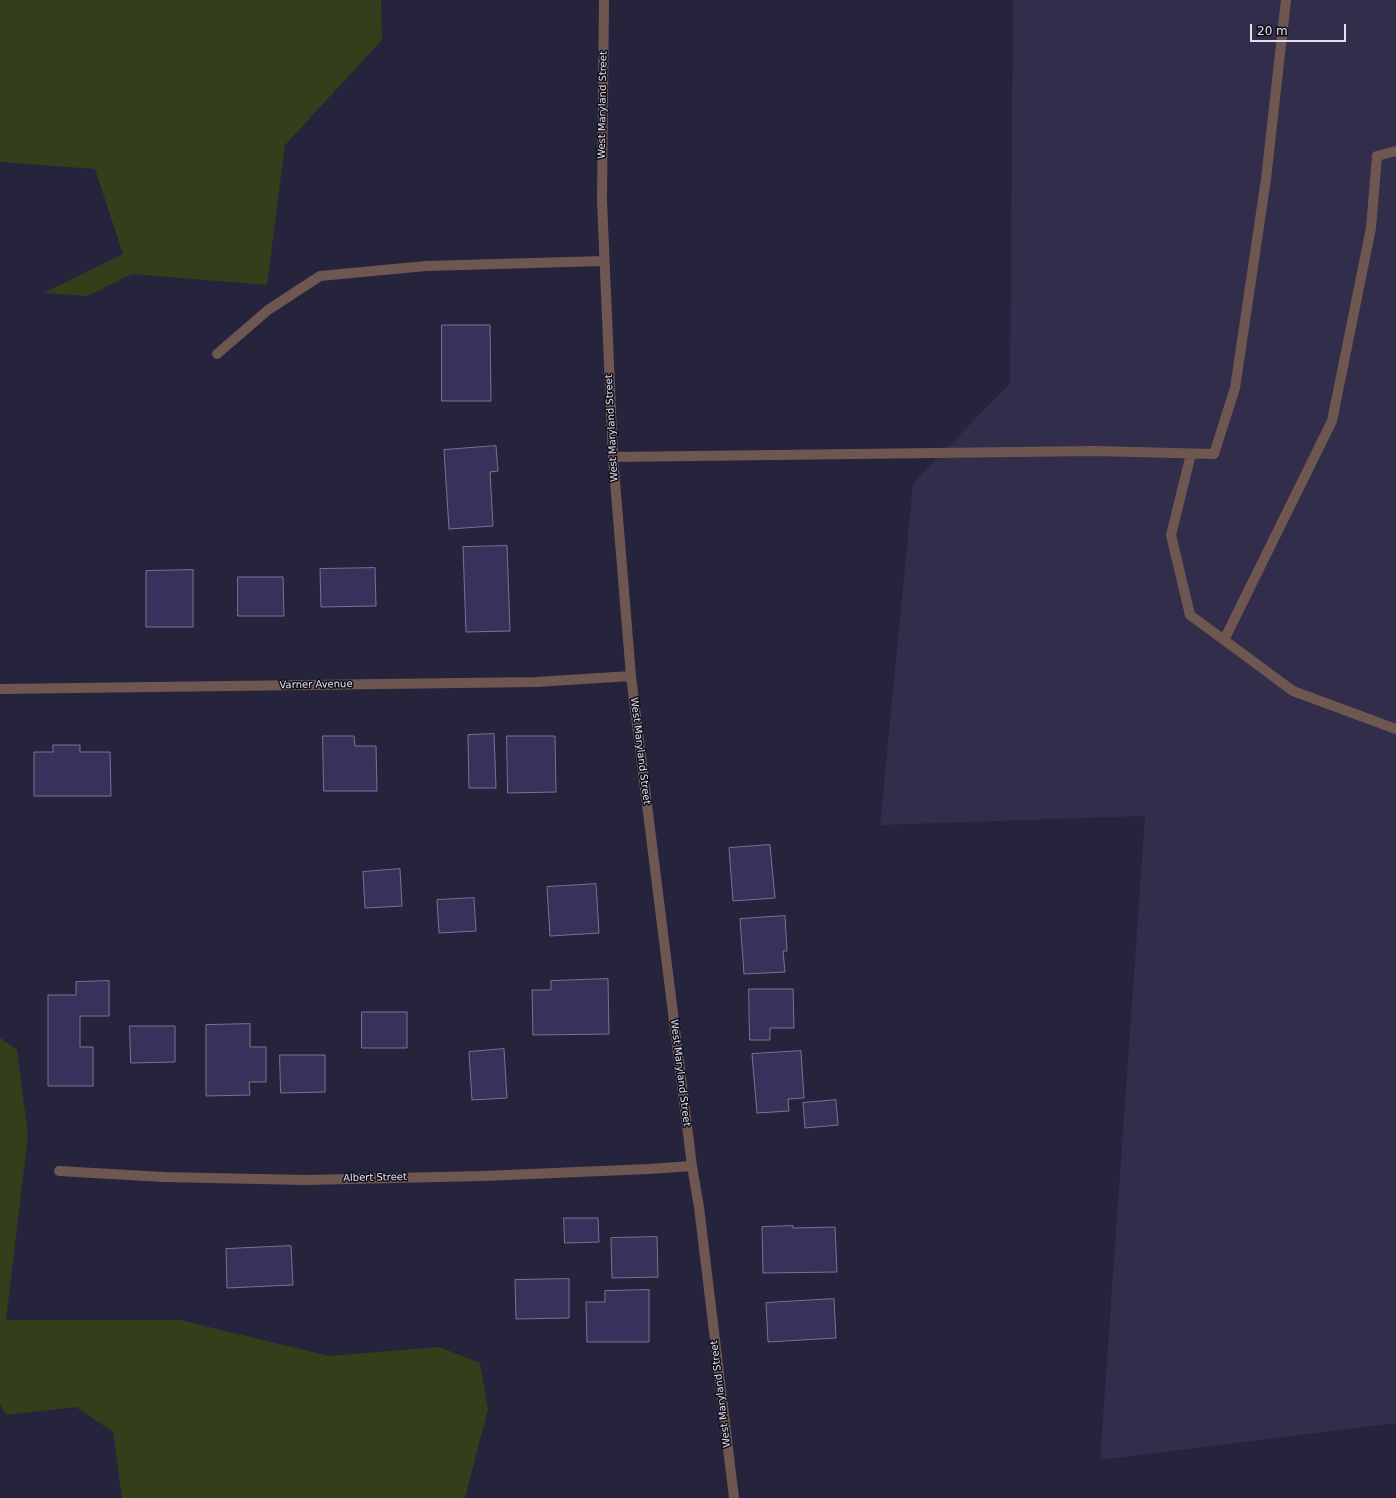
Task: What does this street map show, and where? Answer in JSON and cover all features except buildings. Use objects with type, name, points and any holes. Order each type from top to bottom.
[{"type":"street","name":"West Maryland Street","points":[[604,0],[602,201],[604,261],[613,457],[631,676],[692,1166],[699,1207],[734,1498]]},
{"type":"street","points":[[613,457],[1095,451],[1214,454],[1235,388],[1266,179],[1286,0]]},
{"type":"street","points":[[1224,640],[1332,421],[1371,228],[1377,156],[1396,151]]},
{"type":"street","points":[[217,354],[268,310],[320,276],[426,266],[604,261]]},
{"type":"street","points":[[1191,454],[1171,535],[1190,615],[1293,691],[1396,729]]},
{"type":"street","name":"Varner Avenue","points":[[0,689],[536,682],[631,676]]},
{"type":"street","name":"Albert Street","points":[[59,1171],[163,1176],[306,1180],[483,1176],[692,1166]]},
{"type":"shaded area","points":[[1013,0],[1396,0],[1396,1423],[1100,1460],[1145,816],[880,825],[913,483],[1010,383]]},
{"type":"green space","points":[[0,0],[381,0],[382,40],[285,145],[267,285],[132,274],[88,296],[43,293],[123,254],[95,169],[0,162]]},
{"type":"green space","points":[[0,1038],[17,1050],[28,1135],[6,1320],[180,1320],[329,1356],[439,1347],[480,1363],[488,1409],[465,1498],[122,1498],[113,1432],[76,1407],[6,1415],[0,1403]]}]
